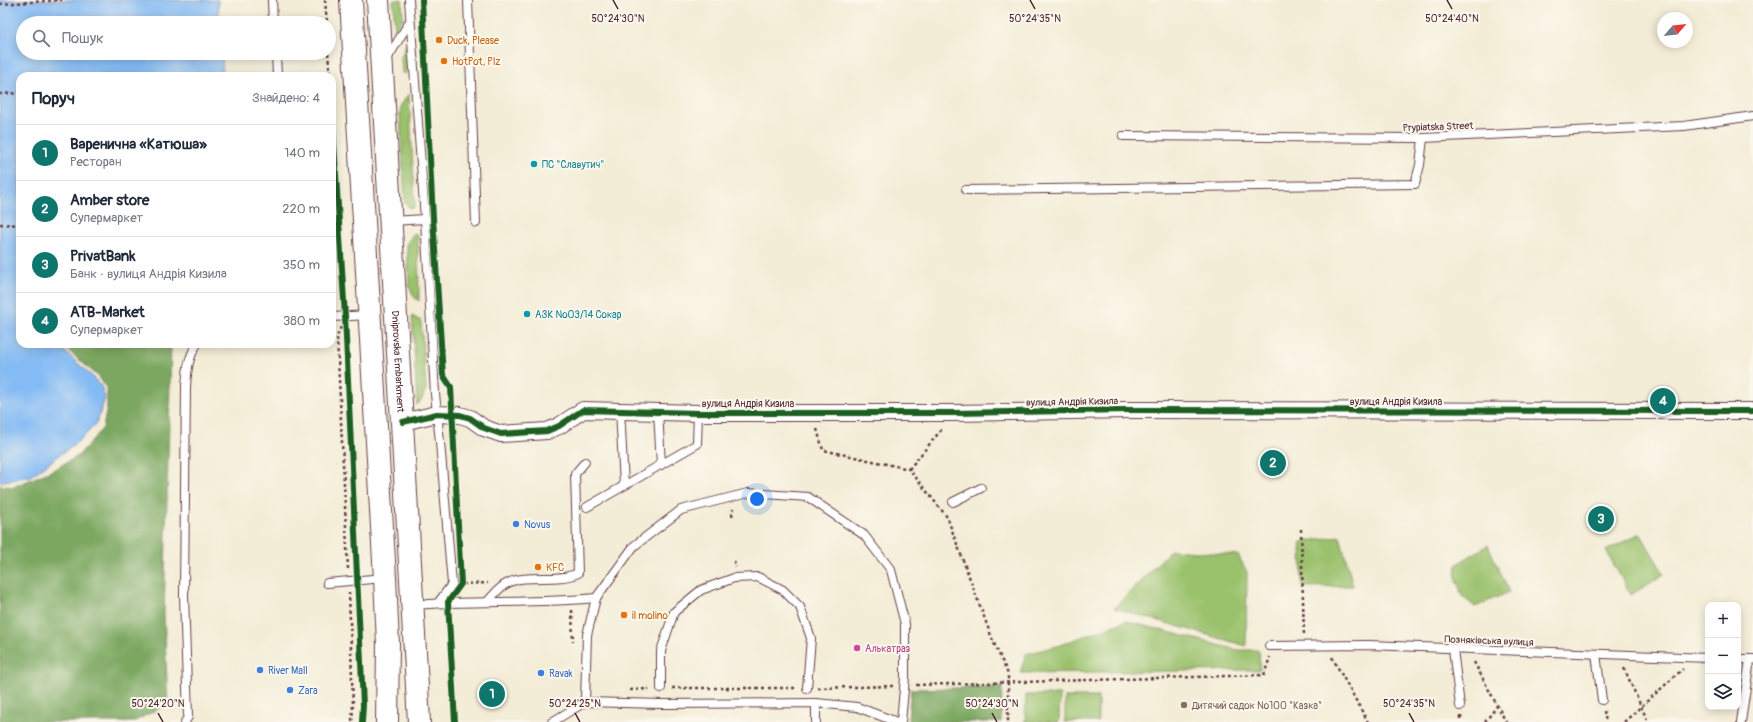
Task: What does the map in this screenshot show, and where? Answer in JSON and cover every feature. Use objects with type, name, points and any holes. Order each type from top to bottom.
[{"type":"main road","points":[[351,0],[385,578],[388,644],[387,722]]},
{"type":"main road","name":"Dniprovska Embarkment","points":[[378,0],[419,722]]},
{"type":"street","name":"вулиця Андрія Кизила","points":[[403,422],[437,414],[460,415],[470,418],[484,428],[501,434],[547,431],[559,426],[583,410],[698,413],[955,413],[1128,410],[1753,411]]},
{"type":"lane","points":[[272,0],[273,16]]},
{"type":"lane","points":[[409,0],[437,414],[452,584],[438,603]]},
{"type":"lane","points":[[468,0],[476,223]]},
{"type":"lane","points":[[382,66],[410,21]]},
{"type":"lane","points":[[276,60],[277,72]]},
{"type":"lane","name":"Prypiatska Street","points":[[1123,136],[1423,138],[1684,126],[1753,116]]},
{"type":"lane","points":[[966,190],[1415,184],[1420,165],[1423,138]]},
{"type":"lane","points":[[391,221],[425,219]]},
{"type":"lane","points":[[336,317],[370,315]]},
{"type":"lane","points":[[185,722],[188,717],[184,595],[186,387],[188,366],[195,348]]},
{"type":"lane","points":[[620,410],[624,485]]},
{"type":"lane","points":[[658,411],[661,464]]},
{"type":"lane","points":[[587,507],[697,444],[698,413]]},
{"type":"lane","points":[[487,602],[508,582],[569,577],[578,573],[575,474],[585,462]]},
{"type":"lane","points":[[953,502],[982,488]]},
{"type":"lane","points":[[585,702],[586,635],[596,598],[634,546],[681,510],[748,493],[808,497],[864,534],[891,570],[905,624],[904,685],[901,722]]},
{"type":"lane","points":[[661,688],[661,650],[674,612],[700,590],[734,578],[758,576],[783,590],[800,607],[811,638],[807,688]]},
{"type":"lane","points":[[327,583],[385,578]]},
{"type":"lane","points":[[413,605],[448,602],[572,601],[596,598]]},
{"type":"lane","name":"Позняківська вулиця","points":[[1269,646],[1369,645],[1705,658]]},
{"type":"lane","points":[[1454,649],[1460,706]]},
{"type":"lane","points":[[1596,654],[1602,700]]},
{"type":"lane","points":[[1741,722],[1751,659]]},
{"type":"lane","points":[[552,722],[565,712],[585,702],[662,704],[816,703],[857,707],[897,722]]},
{"type":"lane","points":[[816,703],[816,722]]},
{"type":"path","points":[[0,4],[62,0]]},
{"type":"path","points":[[325,0],[326,16]]},
{"type":"path","points":[[329,60],[330,72]]},
{"type":"path","points":[[0,94],[16,93]]},
{"type":"path","points":[[336,175],[345,332]]},
{"type":"path","points":[[0,224],[16,225]]},
{"type":"path","points":[[345,316],[338,337],[354,705],[352,722]]},
{"type":"path","points":[[813,413],[823,450],[909,469],[947,517],[993,641],[1008,674],[1008,722]]},
{"type":"path","points":[[909,469],[955,413]]},
{"type":"path","points":[[1302,529],[1304,646]]},
{"type":"path","points":[[572,601],[574,647]]},
{"type":"path","points":[[448,602],[455,722]]},
{"type":"path","points":[[623,690],[661,688],[807,688],[1264,675],[1269,657],[1277,657]]},
{"type":"path","points":[[1339,657],[1332,657],[1368,722]]},
{"type":"path","points":[[1455,662],[1482,662]]},
{"type":"path","points":[[1474,662],[1506,722]]},
{"type":"path","points":[[1597,667],[1632,668]]},
{"type":"path","points":[[1624,722],[1684,667],[1677,667]]},
{"type":"path","points":[[1624,668],[1648,722]]},
{"type":"path","points":[[1485,722],[1497,706]]},
{"type":"green space","points":[[393,0],[402,0],[403,19],[395,30]]},
{"type":"green space","points":[[406,44],[407,73],[402,73],[401,57]]},
{"type":"green space","points":[[409,94],[415,203],[414,208],[410,208],[405,203],[400,115],[401,105]]},
{"type":"green space","points":[[414,233],[418,236],[419,301],[414,297],[409,286],[407,243]]},
{"type":"green space","points":[[412,316],[421,321],[426,388],[422,399],[417,405]]},
{"type":"green space","points":[[66,348],[171,348],[164,613],[168,704],[133,722],[0,722],[0,485],[13,487],[51,471],[78,456],[103,428],[107,407],[107,389],[99,377]]},
{"type":"green space","points":[[1640,533],[1664,574],[1631,595],[1606,551]]},
{"type":"green space","points":[[1340,536],[1353,586],[1302,587],[1301,542]]},
{"type":"green space","points":[[1488,545],[1509,592],[1475,607],[1462,596],[1456,577],[1457,564]]},
{"type":"green space","points":[[1171,550],[1238,555],[1247,572],[1246,646],[1114,608]]},
{"type":"green space","points":[[1126,621],[1238,650],[1259,650],[1260,670],[1020,673],[1026,654],[1057,646]]},
{"type":"green space","points":[[1002,687],[1001,722],[910,722],[908,720],[911,689]]},
{"type":"green space","points":[[1026,695],[1060,695],[1059,722],[1025,722]]},
{"type":"green space","points":[[1065,697],[1098,697],[1098,722],[1065,722]]},
{"type":"water","points":[[0,0],[218,0],[219,16],[16,16],[16,60],[222,60],[223,72],[16,72],[16,348],[61,348],[90,374],[101,386],[105,398],[96,424],[80,440],[31,476],[0,482]]},
{"type":"cycle path","points":[[422,0],[433,218],[443,375],[451,387],[461,584],[448,602],[455,722]]},
{"type":"cycle path","points":[[336,175],[345,316],[363,705],[362,722]]},
{"type":"cycle path","points":[[403,422],[437,414],[460,415],[470,418],[484,428],[501,434],[547,431],[559,426],[583,410],[698,413],[955,413],[1128,410],[1753,411]]},
{"type":"place","name":"Duck, Please","points":[[439,40]]},
{"type":"place","name":"HotPot, Plz","points":[[444,61]]},
{"type":"place","name":"ПС \"Славутич\"","points":[[534,164]]},
{"type":"place","name":"АЗК №03/14 Сокар","points":[[527,314]]},
{"type":"place","name":"ATB-Market","points":[[1663,401]]},
{"type":"place","name":"Amber store","points":[[1273,463]]},
{"type":"place","name":"PrivatBank","points":[[1601,519]]},
{"type":"place","name":"Novus","points":[[516,524]]},
{"type":"place","name":"KFC","points":[[538,567]]},
{"type":"place","name":"il molino","points":[[624,615]]},
{"type":"place","name":"Алькатраз","points":[[857,648]]},
{"type":"place","name":"River Mall","points":[[260,670]]},
{"type":"place","name":"Ravak","points":[[541,673]]},
{"type":"place","name":"Zara","points":[[290,690]]},
{"type":"place","name":"Варенична «Катюша»","points":[[492,694]]},
{"type":"place","name":"Дитячий садок №100 \"Казка\"","points":[[1184,705]]}]
